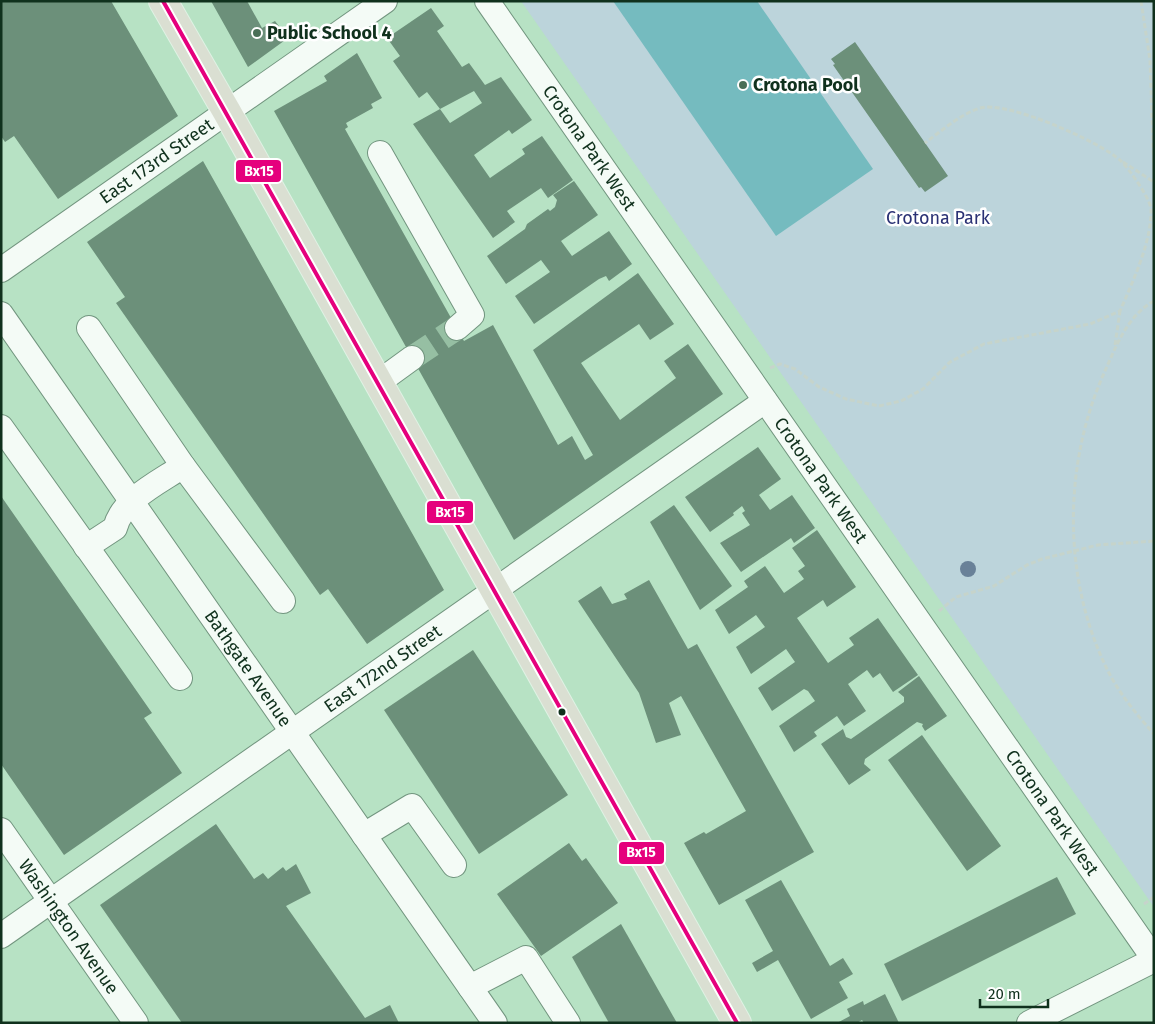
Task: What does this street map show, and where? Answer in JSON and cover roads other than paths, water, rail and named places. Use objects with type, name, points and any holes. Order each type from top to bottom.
[{"type":"main road","points":[[163,1],[228,112],[737,1023]]},
{"type":"street","name":"East 173rd Street","points":[[1,270],[385,1]]},
{"type":"street","name":"Crotona Park West","points":[[487,1],[1154,960]]},
{"type":"street","points":[[380,153],[472,315],[457,328]]},
{"type":"street","name":"Bathgate Avenue","points":[[1,314],[125,509],[293,732],[495,1023]]},
{"type":"street","points":[[89,328],[183,466],[283,601]]},
{"type":"street","points":[[379,382],[412,358]]},
{"type":"street","name":"East 172nd Street","points":[[1,936],[765,401]]},
{"type":"street","points":[[1,427],[180,678]]},
{"type":"street","points":[[83,542],[115,528],[125,509],[183,466]]},
{"type":"street","points":[[364,835],[412,806],[454,865]]},
{"type":"street","name":"Washington Avenue","points":[[1,830],[136,1023]]},
{"type":"street","points":[[470,987],[526,958],[568,1023]]},
{"type":"street","points":[[1029,1023],[1154,960]]},
{"type":"water","name":"Crotona Pool","points":[[613,1],[757,1],[873,169],[776,236]]},
{"type":"tunnel","points":[[412,358],[457,328]]},
{"type":"place","name":"Public School 4","points":[[257,33]]},
{"type":"place","name":"Crotona Pool","points":[[743,85]]},
{"type":"park label","name":"Crotona Park","points":[[938,218]]}]
